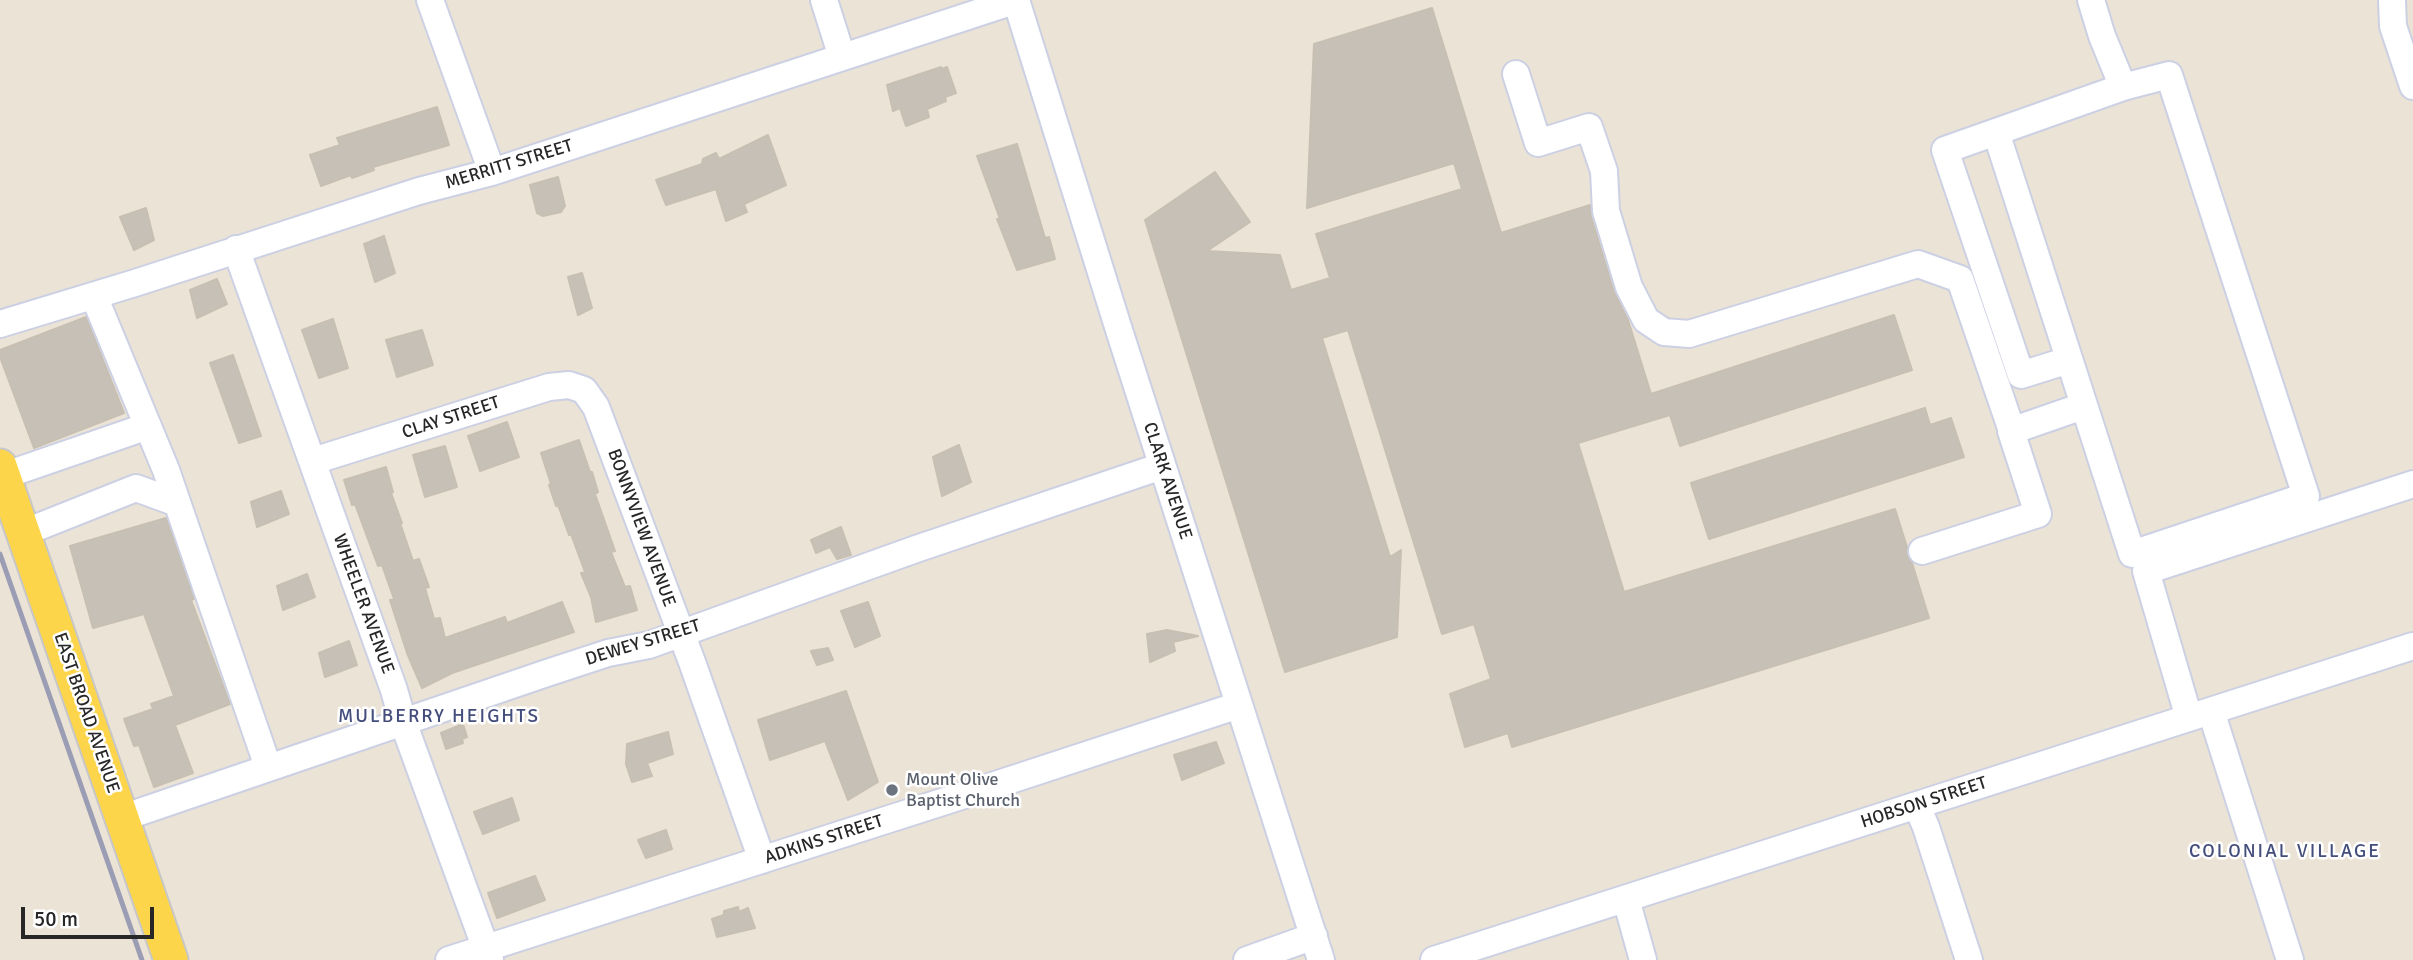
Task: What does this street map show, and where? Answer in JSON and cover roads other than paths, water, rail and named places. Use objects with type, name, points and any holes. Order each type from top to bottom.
[{"type":"main road","name":"EAST BROAD AVENUE","points":[[2,471],[171,960]]},
{"type":"street","points":[[430,0],[492,172]]},
{"type":"street","points":[[824,0],[842,57]]},
{"type":"street","name":"MERRITT STREET","points":[[0,324],[419,191],[492,172],[1016,0]]},
{"type":"street","name":"CLARK AVENUE","points":[[1016,0],[1317,948]]},
{"type":"street","points":[[2091,0],[2123,88]]},
{"type":"street","points":[[2392,0],[2393,26],[2413,86]]},
{"type":"street","points":[[1516,75],[1538,143],[1589,127],[1604,171],[1606,211],[1629,286],[1646,320],[1664,332],[1689,334],[1918,264],[1960,279],[2038,514],[1922,551]]},
{"type":"street","points":[[1996,132],[2132,554],[2306,496],[2169,75],[2123,88],[1996,132],[1945,150],[2021,375],[2069,360]]},
{"type":"street","name":"WHEELER AVENUE","points":[[236,249],[488,954]]},
{"type":"street","points":[[94,296],[177,503],[268,767]]},
{"type":"street","name":"CLAY STREET","points":[[313,461],[550,387],[569,385],[584,390],[587,395]]},
{"type":"street","name":"BONNYVIEW AVENUE","points":[[587,395],[596,407],[762,860]]},
{"type":"street","points":[[2011,430],[2083,406]]},
{"type":"street","points":[[2,471],[148,426]]},
{"type":"street","name":"DEWEY STREET","points":[[122,818],[608,653],[649,645],[916,549],[1162,466]]},
{"type":"street","points":[[2290,960],[2146,571],[2413,484]]},
{"type":"street","points":[[23,533],[136,488],[177,503]]},
{"type":"street","name":"HOBSON STREET","points":[[1434,960],[2413,646]]},
{"type":"street","name":"ADKINS STREET","points":[[449,960],[488,954],[762,860],[1239,705]]},
{"type":"street","points":[[1917,806],[1969,960]]},
{"type":"street","points":[[1626,899],[1643,960]]},
{"type":"street","points":[[1247,960],[1317,948]]},
{"type":"railway","points":[[0,554],[142,960]]},
{"type":"place","name":"Mount Olive Baptist Church","points":[[892,790]]},
{"type":"district","name":"MULBERRY HEIGHTS","points":[[439,717]]},
{"type":"district","name":"COLONIAL VILLAGE","points":[[2285,852]]}]
